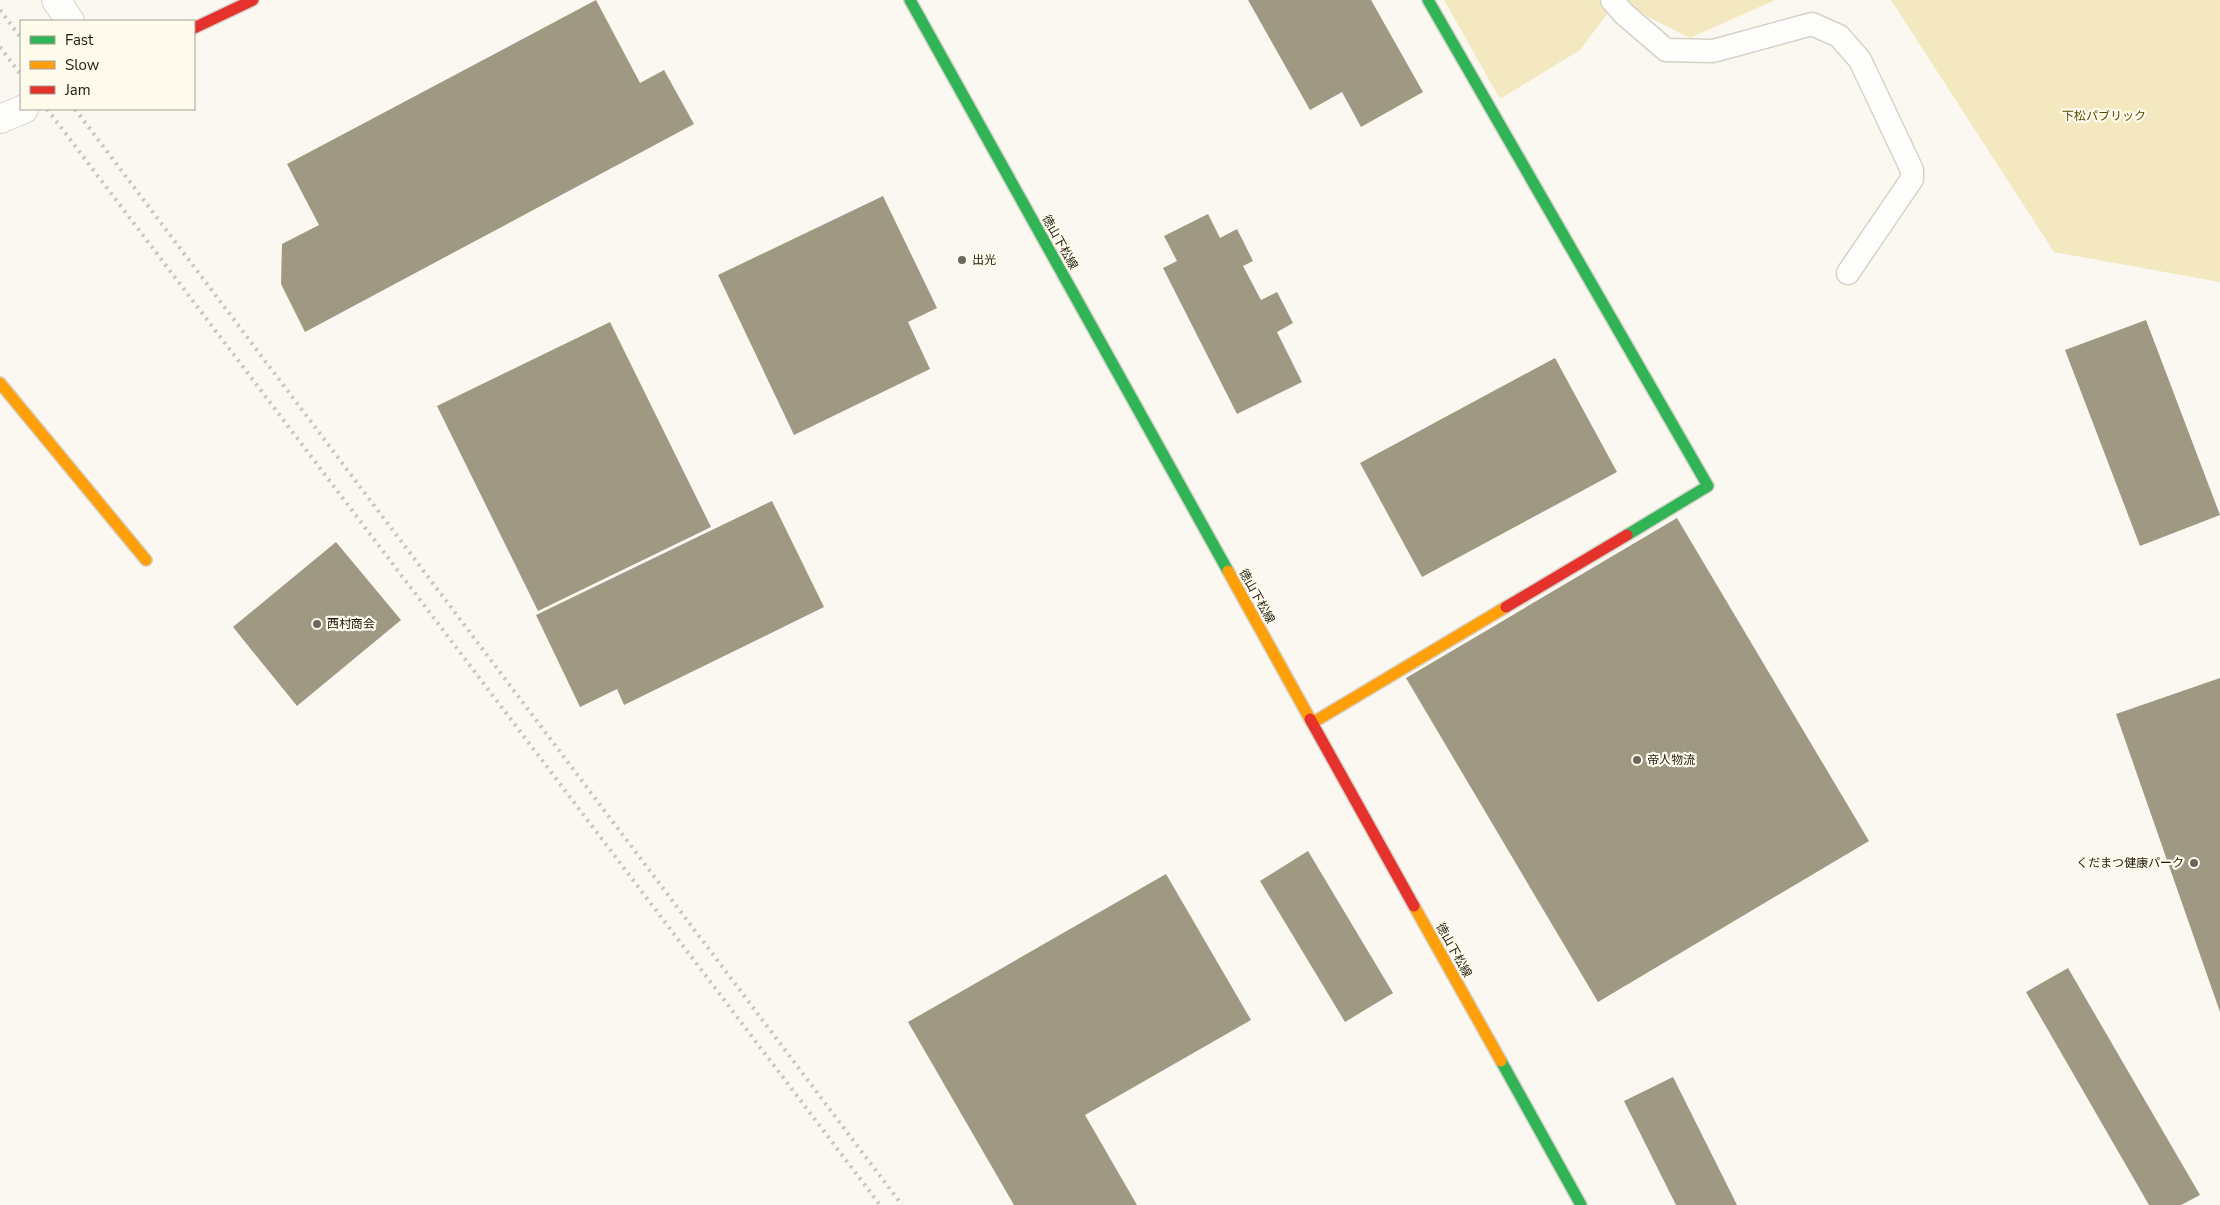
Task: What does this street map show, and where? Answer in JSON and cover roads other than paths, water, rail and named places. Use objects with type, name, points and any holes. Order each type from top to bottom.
[{"type":"main road","points":[[195,28],[253,0]]},
{"type":"main road","name":"徳山下松線","points":[[910,0],[1581,1205]]},
{"type":"main road","points":[[1312,723],[1708,486],[1428,0]]},
{"type":"main road","points":[[0,383],[146,560]]},
{"type":"street","points":[[56,0],[69,20]]},
{"type":"street","points":[[0,119],[22,110]]},
{"type":"lane","points":[[1612,0],[1666,50],[1713,51],[1812,24],[1839,36],[1860,60],[1912,170],[1912,179],[1848,273]]},
{"type":"railway","points":[[0,10],[20,37]]},
{"type":"railway","points":[[0,47],[20,74]]},
{"type":"railway","points":[[48,110],[880,1205]]},
{"type":"railway","points":[[76,110],[902,1205]]},
{"type":"place","name":"出光","points":[[962,260]]},
{"type":"place","name":"西村商会","points":[[317,624]]},
{"type":"place","name":"帝人物流","points":[[1637,760]]},
{"type":"place","name":"くだまつ健康パーク","points":[[2194,863]]},
{"type":"park label","name":"下松パブリック","points":[[2104,116]]}]
